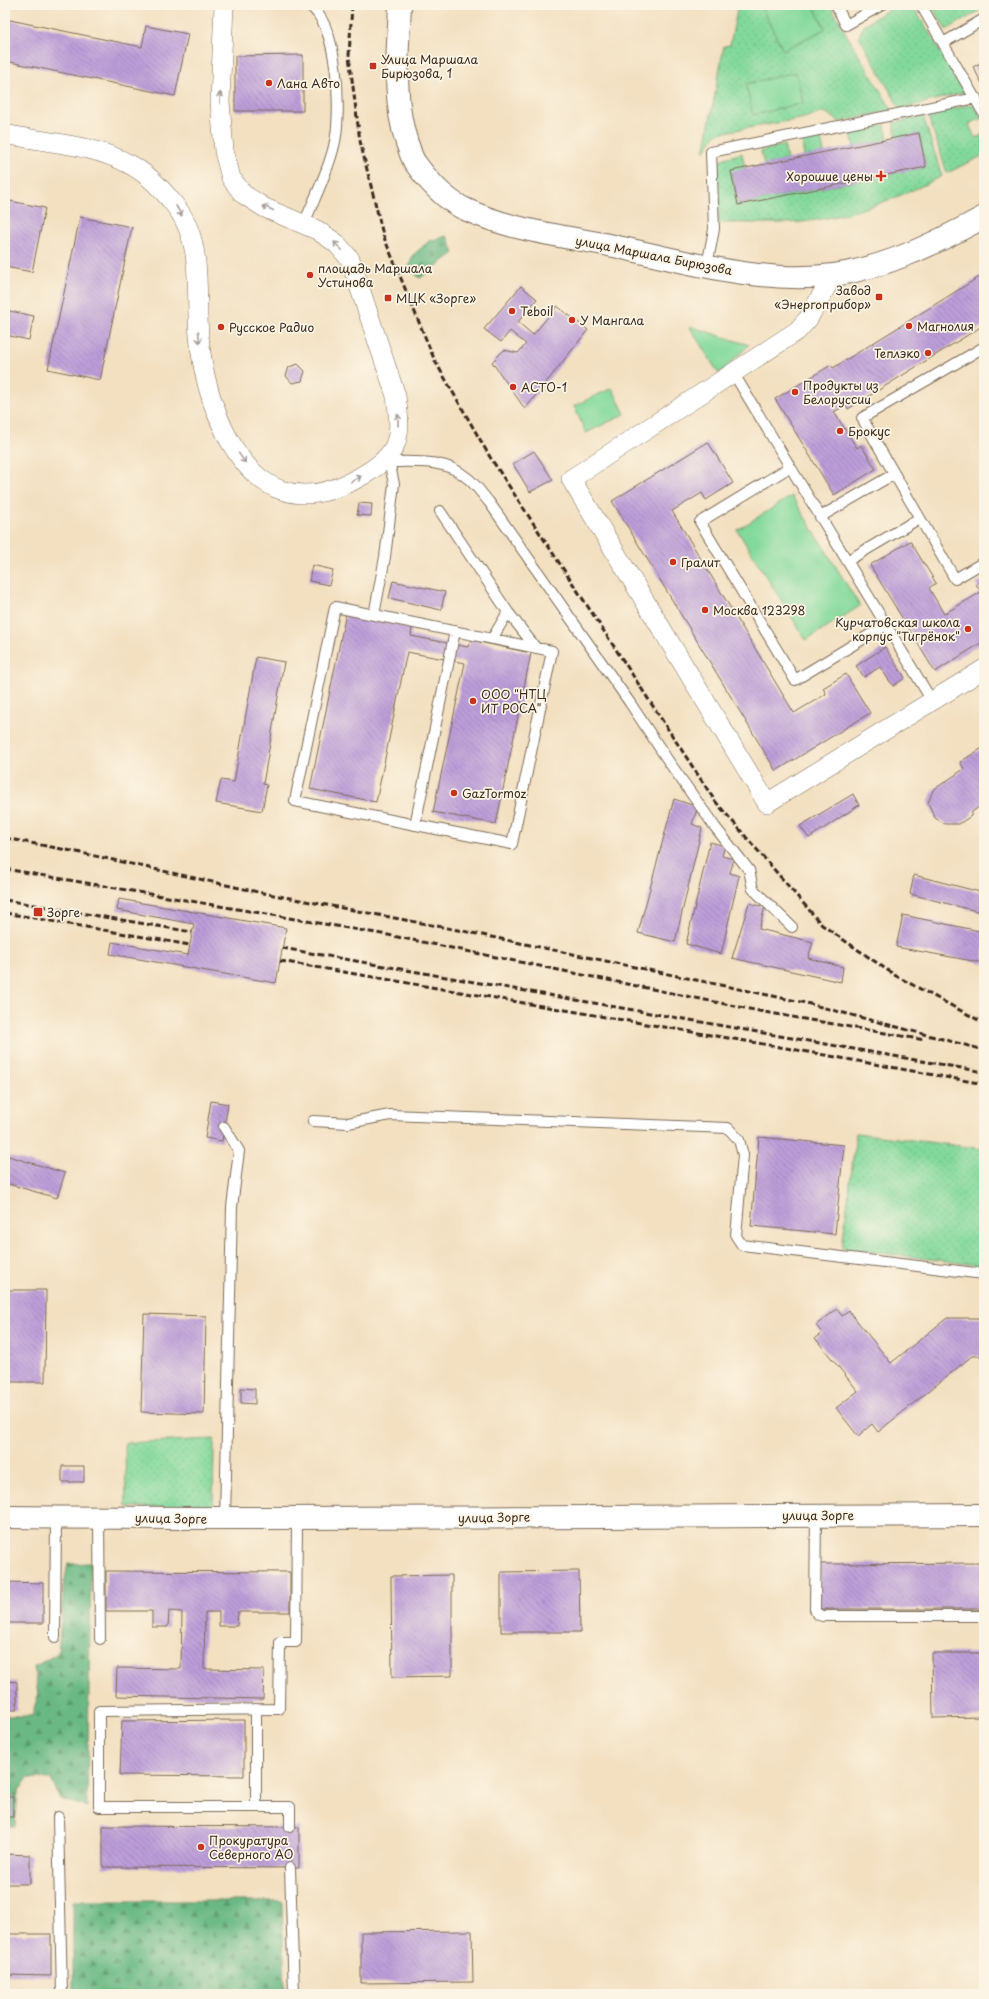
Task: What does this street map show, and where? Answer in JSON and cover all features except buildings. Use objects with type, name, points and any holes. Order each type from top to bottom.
[{"type":"street","points":[[5,134],[101,153],[130,164],[154,181],[175,205],[188,229],[196,252],[199,337],[205,374],[212,402],[224,429],[244,462],[258,478],[287,492],[303,495],[327,491],[349,483],[370,471],[388,459],[394,446],[398,432],[399,416],[396,396],[350,259],[336,244],[317,230],[265,208],[243,194],[231,178],[224,151],[220,102],[224,5]]},
{"type":"street","name":"улица Маршала Бирюзова","points":[[400,5],[396,85],[401,125],[414,162],[436,189],[465,209],[496,221],[543,233],[706,266],[753,274],[796,278],[833,275],[872,267],[900,258],[930,246],[984,217]]},
{"type":"street","points":[[833,275],[808,319],[797,331],[734,374],[572,479],[767,803],[984,669]]},
{"type":"street","name":"улица Зорге","points":[[5,1517],[297,1519],[984,1515]]},
{"type":"lane","points":[[304,224],[334,147],[338,122],[334,56],[326,25],[312,7],[308,5]]},
{"type":"lane","points":[[836,5],[846,25],[882,5]]},
{"type":"lane","points":[[921,5],[984,114]]},
{"type":"lane","points":[[943,43],[984,19]]},
{"type":"lane","points":[[706,266],[714,229],[711,152],[976,98]]},
{"type":"lane","points":[[984,346],[862,418],[955,579],[984,562]]},
{"type":"lane","points":[[734,374],[932,701]]},
{"type":"lane","points":[[374,615],[385,557],[394,484],[388,459],[428,462],[446,466],[466,476],[489,502],[630,703],[682,781],[715,827],[749,870],[753,889],[792,927]]},
{"type":"lane","points":[[790,467],[700,522],[795,680],[886,625]]},
{"type":"lane","points":[[820,516],[894,474]]},
{"type":"lane","points":[[440,511],[508,612],[536,648]]},
{"type":"lane","points":[[847,561],[920,518]]},
{"type":"lane","points":[[335,607],[455,631],[552,651],[512,844],[295,800],[335,607]]},
{"type":"lane","points":[[492,639],[508,612]]},
{"type":"lane","points":[[415,825],[455,631]]},
{"type":"lane","points":[[314,1120],[348,1123],[390,1116],[728,1128],[739,1140],[743,1155],[736,1236],[742,1245],[984,1274]]},
{"type":"lane","points":[[224,1127],[239,1151],[232,1207],[226,1519]]},
{"type":"lane","points":[[816,1516],[815,1610],[817,1614],[822,1616],[984,1616]]},
{"type":"lane","points":[[55,1638],[56,1518]]},
{"type":"lane","points":[[99,1518],[100,1639]]},
{"type":"lane","points":[[290,1827],[290,1807],[99,1807],[99,1711],[279,1709],[280,1642],[296,1642],[297,1519]]},
{"type":"lane","points":[[256,1709],[256,1807]]},
{"type":"lane","points":[[58,1817],[62,1994]]},
{"type":"lane","points":[[290,1868],[294,1994]]},
{"type":"green space","points":[[738,5],[830,5],[892,110],[840,122],[825,112],[800,119],[718,133],[704,152],[724,46],[730,45]]},
{"type":"green space","points":[[760,5],[813,5],[825,29],[783,50]]},
{"type":"green space","points":[[896,5],[913,6],[965,92],[900,109],[859,36],[864,25]]},
{"type":"green space","points":[[931,5],[984,5],[984,8],[946,30]]},
{"type":"green space","points":[[796,72],[803,103],[753,115],[746,84]]},
{"type":"green space","points":[[973,104],[982,118],[969,124],[975,138],[984,134],[984,155],[947,173],[928,115]]},
{"type":"green space","points":[[923,116],[942,176],[895,198],[845,214],[827,218],[788,223],[719,223],[715,172],[716,164],[725,158],[742,153],[745,169],[731,172],[738,205],[926,167],[919,134],[897,138],[893,123]]},
{"type":"green space","points":[[885,125],[888,140],[854,147],[851,132]]},
{"type":"green space","points":[[821,138],[824,153],[804,157],[802,141]]},
{"type":"green space","points":[[784,145],[787,160],[764,165],[761,151]]},
{"type":"green space","points":[[447,236],[454,253],[420,278],[409,269],[412,256],[429,241]]},
{"type":"green space","points":[[689,326],[749,345],[719,374]]},
{"type":"green space","points":[[612,388],[625,414],[586,433],[574,406]]},
{"type":"green space","points":[[792,496],[860,606],[806,640],[737,530]]},
{"type":"green space","points":[[856,1133],[984,1149],[984,1266],[842,1248]]},
{"type":"green space","points":[[214,1439],[213,1508],[126,1507],[125,1443]]},
{"type":"green space","points":[[91,1563],[87,1807],[60,1799],[51,1779],[28,1778],[18,1792],[15,1826],[5,1825],[5,1716],[32,1716],[38,1695],[34,1667],[58,1653],[64,1584],[68,1564]]},
{"type":"green space","points":[[73,1901],[282,1901],[285,1994],[73,1994]]},
{"type":"railway","points":[[352,5],[349,56],[360,141],[383,235],[435,361],[490,457],[715,801],[822,925],[896,976],[984,1023]]},
{"type":"railway","points":[[5,838],[77,852],[258,892],[463,931],[806,1003],[984,1050]]},
{"type":"railway","points":[[5,869],[388,935],[764,1012],[925,1040]]},
{"type":"railway","points":[[5,900],[192,932]]},
{"type":"railway","points":[[5,913],[190,945]]},
{"type":"railway","points":[[282,948],[984,1072]]},
{"type":"railway","points":[[280,961],[786,1048],[984,1084]]},
{"type":"place","name":"Улица Маршала Бирюзова, 1","points":[[373,66]]},
{"type":"place","name":"Лана Авто","points":[[269,83]]},
{"type":"place","name":"Хорошие цены","points":[[881,176]]},
{"type":"place","name":"площадь Маршала Устинова","points":[[310,275]]},
{"type":"place","name":"Завод «Энергоприбор»","points":[[879,297]]},
{"type":"place","name":"МЦК «Зорге»","points":[[388,298]]},
{"type":"place","name":"Teboil","points":[[512,311]]},
{"type":"place","name":"У Мангала","points":[[572,320]]},
{"type":"place","name":"Магнолия","points":[[909,326]]},
{"type":"place","name":"Русское Радио","points":[[221,327]]},
{"type":"place","name":"Теплэко","points":[[928,353]]},
{"type":"place","name":"АСТО-1","points":[[513,387]]},
{"type":"place","name":"Продукты из Белоруссии","points":[[795,392]]},
{"type":"place","name":"Брокус","points":[[840,431]]},
{"type":"place","name":"Гралит","points":[[673,562]]},
{"type":"place","name":"Москва 123298","points":[[705,610]]},
{"type":"place","name":"Курчатовская школа корпус \"Тигрёнок\"","points":[[968,629]]},
{"type":"place","name":"ООО \"НТЦ ИТ РОСА\"","points":[[473,701]]},
{"type":"place","name":"GazTormoz","points":[[454,793]]},
{"type":"place","name":"Зорге","points":[[38,912]]},
{"type":"place","name":"Прокуратура Северного АО","points":[[201,1847]]}]
